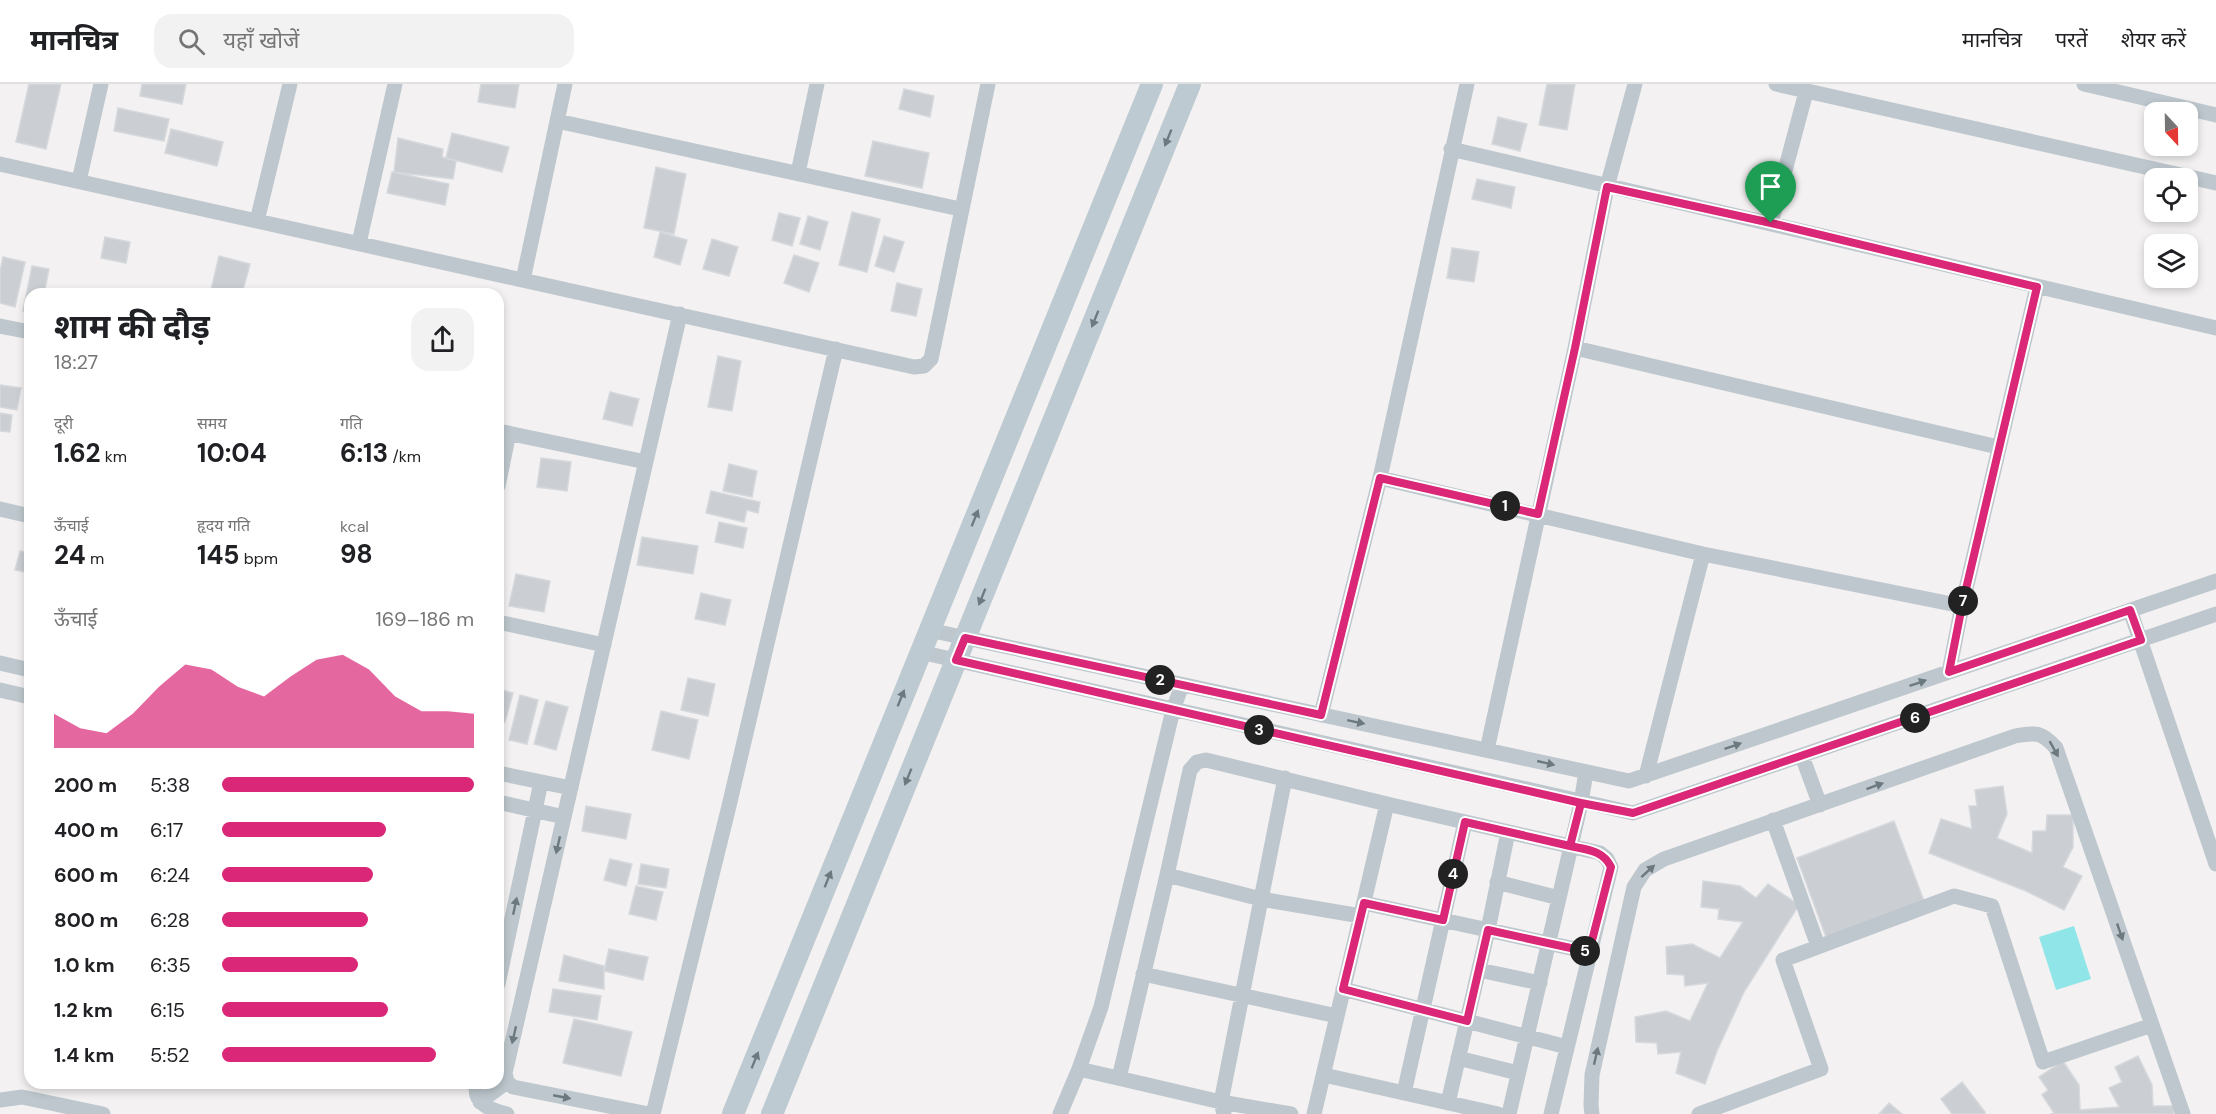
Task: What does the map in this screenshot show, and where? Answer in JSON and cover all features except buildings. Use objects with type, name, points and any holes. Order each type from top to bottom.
[{"type":"street","points":[[79,181],[101,84]]},
{"type":"street","points":[[257,221],[290,84]]},
{"type":"street","points":[[359,243],[395,84]]},
{"type":"street","points":[[523,280],[565,84]]},
{"type":"street","points":[[798,173],[817,84]]},
{"type":"street","points":[[0,164],[914,367],[924,366],[931,359],[960,208],[988,84]]},
{"type":"street","points":[[733,1114],[1152,84]]},
{"type":"street","points":[[772,1114],[1190,84]]},
{"type":"street","points":[[1321,715],[1380,478],[1467,84]]},
{"type":"street","points":[[1487,750],[1575,348],[1607,187],[1635,84]]},
{"type":"street","points":[[1776,84],[2216,183]]},
{"type":"street","points":[[2084,84],[2216,115]]},
{"type":"street","points":[[1771,223],[1806,92]]},
{"type":"street","points":[[557,121],[960,208]]},
{"type":"street","points":[[1451,149],[2216,328]]},
{"type":"street","points":[[1949,672],[1998,447],[2037,287]]},
{"type":"street","points":[[680,314],[505,1073],[507,1082],[513,1087],[651,1114],[726,817],[836,349]]},
{"type":"street","points":[[0,326],[24,331]]},
{"type":"street","points":[[1575,348],[1998,447]]},
{"type":"street","points":[[504,432],[646,462]]},
{"type":"street","points":[[1380,478],[1703,554],[1962,606]]},
{"type":"street","points":[[0,509],[24,515]]},
{"type":"street","points":[[1646,776],[1703,554]]},
{"type":"street","points":[[929,630],[1629,781],[2216,581]]},
{"type":"street","points":[[2130,610],[2216,864]]},
{"type":"street","points":[[920,652],[1633,813],[2216,614]]},
{"type":"street","points":[[504,623],[604,645]]},
{"type":"street","points":[[0,663],[24,669]]},
{"type":"street","points":[[1060,1114],[1101,1007],[1173,710],[1182,685]]},
{"type":"street","points":[[0,690],[24,696]]},
{"type":"street","points":[[1592,1114],[1592,1076],[1634,887],[1645,870],[1664,859],[1773,820],[2015,736],[2032,733],[2046,736],[2056,748],[2183,1114]]},
{"type":"street","points":[[1802,756],[1820,805]]},
{"type":"street","points":[[1119,1078],[1190,770],[1197,762],[1206,760],[1600,853],[1607,860],[1611,867],[1551,1114]]},
{"type":"street","points":[[1509,1114],[1581,803],[1586,772]]},
{"type":"street","points":[[504,774],[571,788]]},
{"type":"street","points":[[1222,1108],[1285,778]]},
{"type":"street","points":[[504,956],[541,782]]},
{"type":"street","points":[[504,803],[564,817]]},
{"type":"street","points":[[1314,1114],[1387,804]]},
{"type":"street","points":[[1773,820],[1818,946]]},
{"type":"street","points":[[1404,1093],[1465,822]]},
{"type":"street","points":[[1448,1103],[1508,832]]},
{"type":"street","points":[[1167,875],[1261,899],[1443,920],[1589,952]]},
{"type":"street","points":[[1497,882],[1559,898]]},
{"type":"street","points":[[1699,1114],[1821,1069],[1783,960],[1954,896],[1992,906],[2043,1062],[2152,1025]]},
{"type":"street","points":[[1479,970],[1540,984]]},
{"type":"street","points":[[1143,974],[1337,1016]]},
{"type":"street","points":[[1343,989],[1567,1047]]},
{"type":"street","points":[[1458,1058],[1518,1073]]},
{"type":"street","points":[[1079,1069],[1119,1078],[1222,1108],[1291,1114]]},
{"type":"street","points":[[1324,1075],[1498,1114]]},
{"type":"street","points":[[476,1089],[480,1102],[491,1110],[507,1114]]},
{"type":"street","points":[[480,1102],[498,1089]]},
{"type":"street","points":[[0,1100],[22,1097],[103,1114]]},
{"type":"water","points":[[2074,926],[2091,979],[2056,990],[2039,937]]},
{"type":"route","points":[[1771,223],[1607,187],[1575,348],[1538,514],[1380,478],[1321,715],[965,638],[956,660],[1581,803],[1570,846],[1465,822],[1443,920],[1364,903],[1343,989],[1467,1021],[1488,930],[1589,952],[1611,867],[1600,853],[1570,846],[1574,831],[1581,803],[1633,813],[2141,640],[2130,610],[1949,672],[1998,447],[2037,287],[1771,223]]}]
